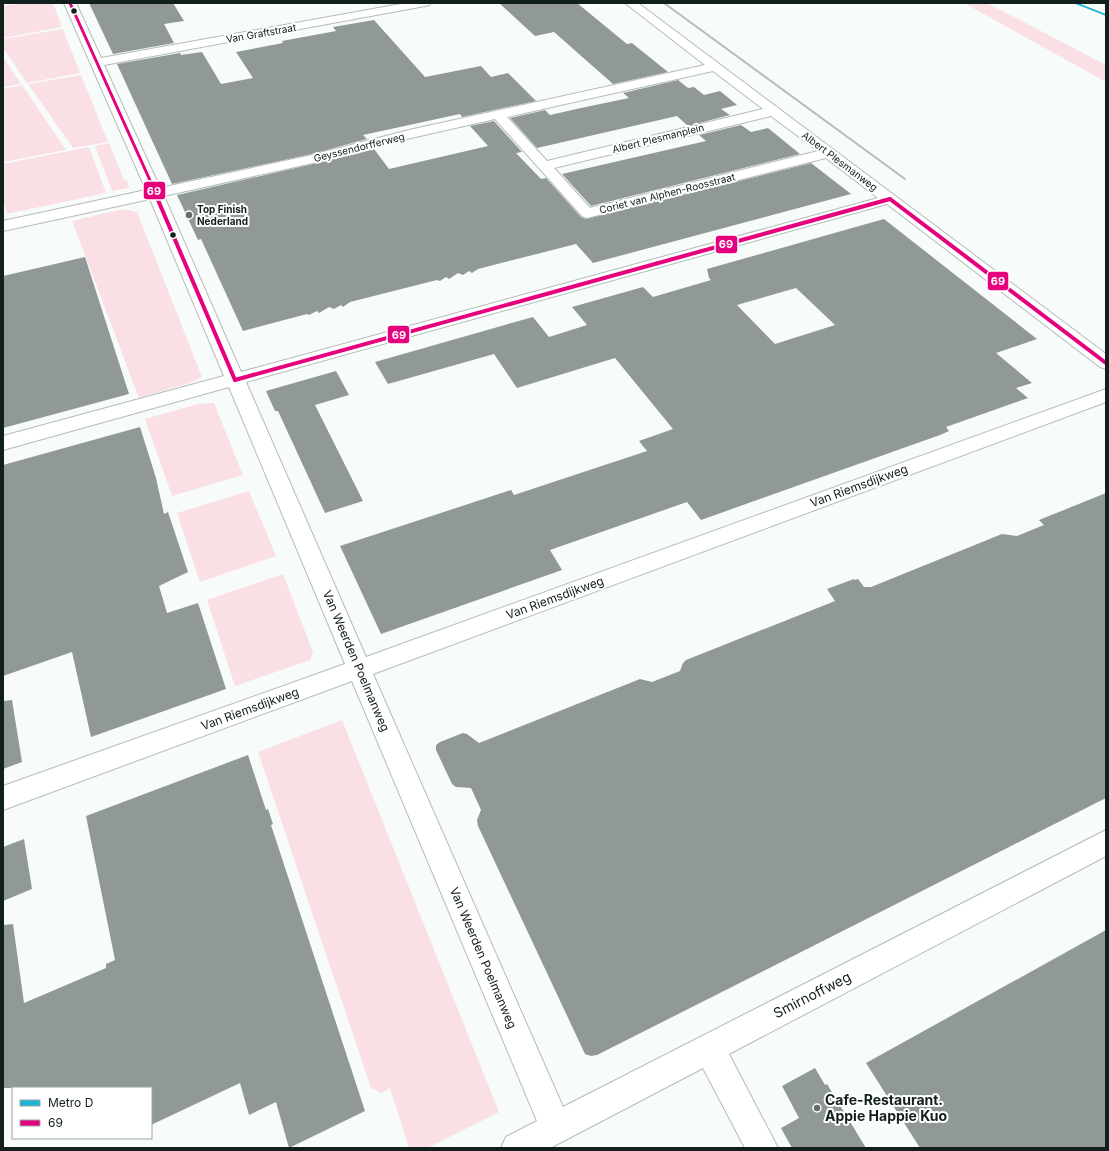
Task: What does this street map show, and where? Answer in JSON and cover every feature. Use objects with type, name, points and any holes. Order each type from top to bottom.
[{"type":"street","name":"Van Weerden Poelmanweg","points":[[70,3],[155,193],[556,1128]]},
{"type":"street","name":"Van Graftstraat","points":[[97,63],[425,3]]},
{"type":"street","name":"Albert Plesmanweg","points":[[631,3],[1106,363]]},
{"type":"street","name":"Geyssendorfferweg","points":[[3,226],[313,159],[388,139],[716,67]]},
{"type":"street","name":"Albert Plesmanplein","points":[[543,166],[773,111]]},
{"type":"street","name":"Coriet van Alphen-Roosstraat","points":[[498,115],[587,213],[829,153]]},
{"type":"street","points":[[3,444],[890,199]]},
{"type":"street","name":"Van Riemsdijkweg","points":[[3,798],[1106,395]]},
{"type":"street","name":"Smirnoffweg","points":[[517,1148],[1106,842]]},
{"type":"street","points":[[709,1048],[762,1148]]},
{"type":"shaded area","points":[[24,3],[53,3],[62,27],[3,38],[3,6]]},
{"type":"shaded area","points":[[964,3],[987,3],[1106,65],[1106,82]]},
{"type":"shaded area","points":[[63,29],[80,73],[27,83],[3,48],[3,39]]},
{"type":"shaded area","points":[[3,57],[21,84],[3,87]]},
{"type":"shaded area","points":[[81,75],[108,142],[73,148],[28,84]]},
{"type":"shaded area","points":[[22,85],[66,150],[3,162],[3,89]]},
{"type":"shaded area","points":[[109,143],[124,180],[127,180],[129,188],[112,191],[95,146]]},
{"type":"shaded area","points":[[89,147],[106,193],[7,214],[3,200],[3,164]]},
{"type":"shaded area","points":[[123,209],[137,212],[202,377],[193,382],[139,398],[72,221]]},
{"type":"shaded area","points":[[214,403],[243,475],[172,496],[145,419],[198,404]]},
{"type":"shaded area","points":[[249,491],[276,556],[200,582],[177,513]]},
{"type":"shaded area","points":[[283,574],[313,652],[310,660],[235,686],[207,600]]},
{"type":"shaded area","points":[[342,720],[499,1112],[427,1148],[409,1148],[390,1088],[381,1093],[371,1088],[258,752]]},
{"type":"building","points":[[89,3],[173,3],[184,21],[164,24],[174,43],[113,54]]},
{"type":"building","points":[[499,3],[577,3],[627,44],[632,43],[668,72],[613,84],[554,32],[535,36]]},
{"type":"building","points":[[374,20],[425,77],[481,66],[491,77],[508,73],[536,101],[462,117],[460,114],[363,135],[367,139],[312,154],[172,184],[117,64],[180,53],[181,55],[202,52],[221,84],[253,78],[236,52],[283,43],[282,41],[336,31],[333,27]]},
{"type":"building","points":[[678,80],[688,88],[694,87],[704,95],[720,91],[737,105],[721,109],[730,115],[688,126],[677,116],[537,148],[510,118],[545,110],[550,115],[629,98],[623,93]]},
{"type":"building","points":[[494,121],[522,152],[516,153],[541,179],[546,178],[581,217],[586,219],[811,163],[851,194],[593,263],[576,244],[478,269],[472,273],[469,271],[463,275],[458,273],[449,279],[446,277],[440,281],[437,280],[350,302],[343,307],[341,305],[334,309],[329,307],[319,313],[317,311],[309,315],[307,314],[243,331],[201,239],[198,240],[177,195],[374,149],[389,169],[488,146],[470,126]]},
{"type":"building","points":[[741,125],[751,132],[768,128],[800,154],[591,206],[562,174],[706,141],[699,135]]},
{"type":"building","points":[[884,219],[1037,339],[996,353],[1032,383],[1016,388],[1028,398],[946,427],[949,431],[940,435],[701,520],[687,502],[550,550],[562,570],[381,634],[340,546],[511,490],[514,495],[647,451],[639,441],[673,429],[615,358],[517,388],[494,354],[388,384],[375,362],[533,317],[549,337],[587,325],[572,307],[643,287],[653,297],[711,280],[707,269]],"holes":[[[796,288],[835,325],[775,344],[737,305]]]},
{"type":"building","points":[[85,257],[129,394],[3,428],[3,276]]},
{"type":"building","points":[[336,371],[349,395],[315,405],[363,501],[325,513],[278,411],[275,411],[266,391]]},
{"type":"building","points":[[140,427],[156,478],[164,514],[168,512],[188,572],[159,586],[167,613],[198,603],[226,689],[91,737],[72,652],[3,676],[3,465]]},
{"type":"building","points":[[1106,493],[1106,798],[597,1055],[591,1056],[585,1054],[478,826],[477,820],[481,810],[471,788],[456,787],[452,784],[436,750],[436,745],[463,733],[467,734],[479,743],[640,679],[652,682],[680,671],[686,660],[835,601],[827,589],[854,579],[858,579],[864,587],[871,587],[1002,534],[1017,536],[1044,525],[1039,520]]},
{"type":"building","points":[[12,700],[22,762],[3,769],[3,701]]},
{"type":"building","points":[[248,755],[266,810],[268,809],[273,824],[271,825],[365,1111],[289,1148],[276,1102],[249,1115],[240,1083],[152,1125],[152,1087],[3,1088],[3,925],[13,924],[24,1003],[106,968],[106,964],[115,960],[86,816]]},
{"type":"building","points":[[24,839],[32,889],[3,901],[3,847]]},
{"type":"building","points":[[1106,930],[1106,1148],[920,1148],[866,1063]]},
{"type":"building","name":"Cafe-Restaurant. Appie Happie Kuo","points":[[815,1068],[825,1085],[827,1084],[866,1148],[792,1148],[781,1128],[799,1118],[782,1086]]},
{"type":"railway","points":[[664,3],[905,179]]},
{"type":"metro line","name":"D","points":[[1075,3],[1106,15]]},
{"type":"transit line","name":"69","points":[[70,3],[155,193],[235,380]]},
{"type":"transit line","name":"69","points":[[890,199],[1106,363]]},
{"type":"transit line","name":"69","points":[[235,380],[890,199]]},
{"type":"place","name":"Top Finish Nederland","points":[[189,215]]},
{"type":"place","name":"Cafe-Restaurant. Appie Happie Kuo","points":[[817,1108]]}]
